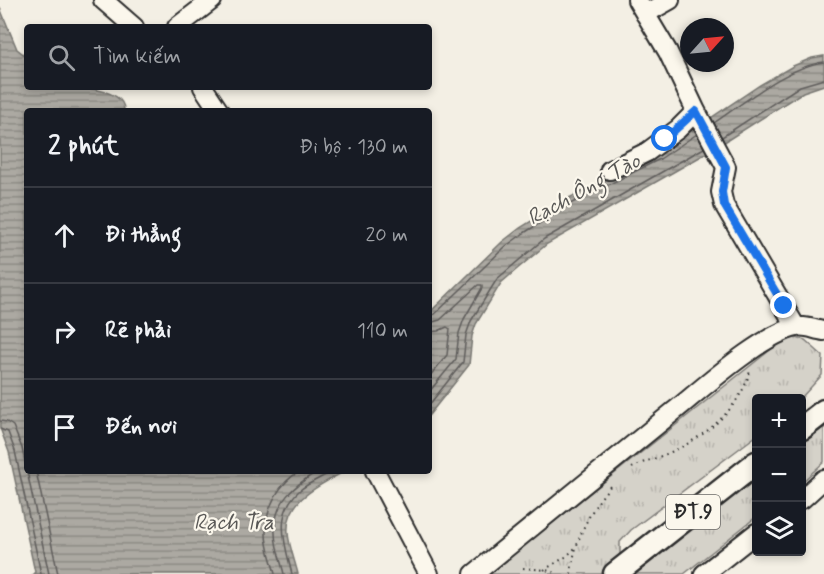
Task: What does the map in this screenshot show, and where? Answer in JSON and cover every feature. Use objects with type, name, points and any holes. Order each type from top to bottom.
[{"type":"main road","name":"ĐT.9","points":[[622,568],[752,466]]},
{"type":"street","points":[[103,0],[131,24]]},
{"type":"street","points":[[181,24],[212,0]]},
{"type":"street","points":[[670,0],[641,7],[668,52],[726,167],[722,192],[724,205],[796,327]]},
{"type":"street","points":[[205,90],[217,108]]},
{"type":"street","points":[[610,170],[647,152],[698,115]]},
{"type":"street","points":[[474,574],[755,348],[775,335],[796,327],[802,326],[822,333]]},
{"type":"street","points":[[814,420],[824,399]]},
{"type":"street","points":[[377,475],[429,574]]},
{"type":"street","points":[[806,495],[824,479]]},
{"type":"street","points":[[704,574],[752,536]]},
{"type":"path","points":[[631,468],[700,437],[721,418],[739,397],[747,381],[755,348]]},
{"type":"path","points":[[571,574],[577,546],[589,517],[603,494],[616,479]]},
{"type":"path","points":[[544,570],[567,556],[577,546]]},
{"type":"path","points":[[523,568],[558,574]]},
{"type":"green space","points":[[792,337],[805,340],[823,356],[822,375],[805,394],[752,394],[752,439],[631,530],[620,542],[620,561],[752,479],[752,520],[684,574],[488,574],[779,343]]},
{"type":"green space","points":[[824,426],[824,462],[806,478],[806,448],[806,438]]},
{"type":"water","name":"Rạch Tra","points":[[0,8],[17,49],[24,55],[24,90],[99,90],[121,101],[123,108],[24,108],[24,474],[340,474],[306,494],[292,511],[288,533],[298,574],[33,574],[35,572],[9,452],[0,428]]},
{"type":"water","points":[[824,56],[824,85],[803,92],[712,150],[547,244],[501,283],[476,324],[472,336],[469,365],[432,411],[432,310],[502,242],[567,199],[657,154],[760,85],[812,58]]},
{"type":"route","points":[[665,139],[696,111],[726,167],[722,192],[724,205],[784,306]]},
{"type":"water label","name":"Rạch Ông Tào","points":[[584,190]]}]
